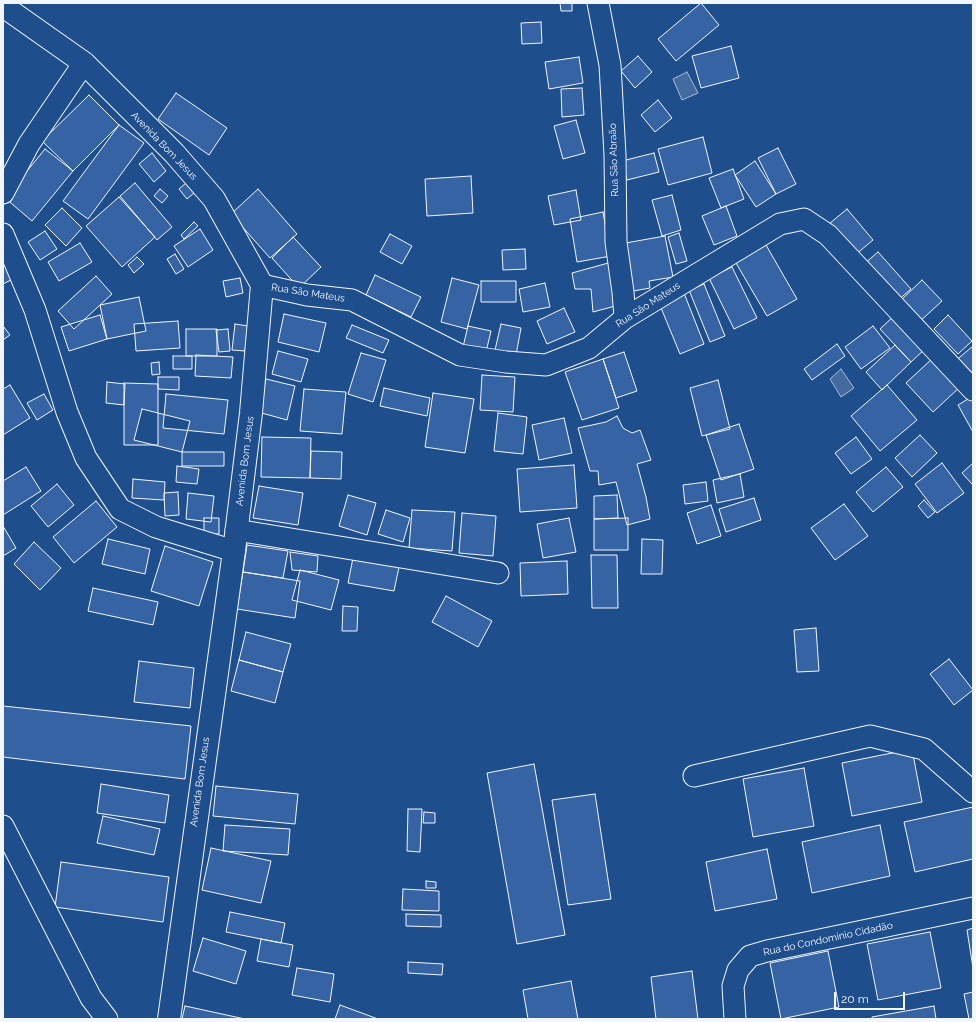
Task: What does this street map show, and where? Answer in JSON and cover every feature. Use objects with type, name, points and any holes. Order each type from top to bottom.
[{"type":"street","name":"Rua São Abraão","points":[[598,3],[610,65],[615,155],[616,242],[625,318]]},
{"type":"street","name":"Avenida Bom Jesus","points":[[3,6],[84,63],[174,153],[214,199],[262,285],[251,412],[235,540],[168,1019]]},
{"type":"street","points":[[3,193],[29,144],[84,63]]},
{"type":"street","name":"Rua São Mateus","points":[[262,285],[307,295],[352,300],[460,355],[506,362],[546,365],[589,348],[625,318],[780,224],[804,219],[828,235],[973,390]]},
{"type":"street","points":[[3,234],[35,310],[69,419],[86,458],[120,509],[156,527],[235,540],[498,573]]},
{"type":"street","points":[[694,776],[870,736],[924,749],[973,792]]},
{"type":"street","points":[[3,826],[91,998],[107,1019]]},
{"type":"street","name":"Rua do Condominio Cidadão","points":[[735,1019],[733,986],[738,970],[750,956],[767,951],[973,908]]},
{"type":"water","points":[[687,72],[698,93],[682,100],[673,79]]},
{"type":"water","points":[[841,369],[854,388],[841,397],[830,379]]},
{"type":"building","points":[[560,3],[572,3],[572,11],[561,11]]},
{"type":"building","points":[[701,3],[719,25],[676,61],[658,39]]},
{"type":"building","points":[[541,22],[542,43],[522,44],[521,23]]},
{"type":"building","points":[[731,46],[739,78],[701,88],[692,56]]},
{"type":"building","points":[[638,56],[652,72],[635,88],[621,71]]},
{"type":"building","points":[[579,57],[583,83],[549,89],[545,62]]},
{"type":"building","points":[[582,88],[584,115],[562,117],[561,89]]},
{"type":"building","points":[[176,93],[227,128],[209,155],[158,119]]},
{"type":"building","points":[[89,95],[119,125],[73,171],[42,141]]},
{"type":"building","points":[[658,100],[672,118],[655,132],[641,115]]},
{"type":"building","points":[[576,120],[585,153],[563,159],[554,126]]},
{"type":"building","points":[[119,125],[144,143],[88,219],[63,201]]},
{"type":"building","points":[[703,137],[712,173],[668,185],[658,149]]},
{"type":"building","points":[[778,148],[796,184],[776,194],[758,158]]},
{"type":"building","points":[[45,149],[73,171],[32,221],[5,198]]},
{"type":"building","points":[[152,153],[166,171],[154,182],[139,164]]},
{"type":"building","points":[[654,153],[659,172],[627,180],[622,161]]},
{"type":"building","points":[[755,161],[776,194],[756,207],[735,175]]},
{"type":"building","points":[[733,169],[744,199],[721,208],[709,178]]},
{"type":"building","points":[[471,176],[473,213],[427,216],[425,179]]},
{"type":"building","points":[[135,183],[172,227],[157,240],[120,196]]},
{"type":"building","points":[[186,183],[194,193],[187,199],[179,189]]},
{"type":"building","points":[[160,189],[168,196],[162,203],[154,196]]},
{"type":"building","points":[[258,189],[297,234],[270,258],[231,214]]},
{"type":"building","points":[[576,190],[581,220],[554,225],[548,196]]},
{"type":"building","points":[[672,195],[681,230],[662,236],[652,200]]},
{"type":"building","points":[[119,197],[155,237],[122,267],[86,226]]},
{"type":"building","points":[[726,206],[737,236],[714,245],[702,216]]},
{"type":"building","points":[[62,208],[82,228],[66,246],[45,225]]},
{"type":"building","points":[[847,209],[873,240],[855,255],[829,224]]},
{"type":"building","points":[[603,212],[611,256],[577,262],[570,219]]},
{"type":"building","points":[[194,222],[198,226],[184,239],[181,235]]},
{"type":"building","points":[[200,229],[213,250],[188,267],[174,246]]},
{"type":"building","points":[[45,231],[57,249],[40,260],[28,242]]},
{"type":"building","points":[[679,233],[687,261],[676,264],[668,237]]},
{"type":"building","points":[[390,234],[412,246],[402,264],[380,252]]},
{"type":"building","points":[[665,236],[673,277],[649,281],[650,288],[628,292],[620,244]]},
{"type":"building","points":[[293,237],[321,267],[299,288],[272,258]]},
{"type":"building","points":[[80,243],[92,262],[59,281],[48,262]]},
{"type":"building","points":[[766,245],[797,299],[767,316],[736,263]]},
{"type":"building","points":[[525,249],[526,269],[503,270],[502,250]]},
{"type":"building","points":[[878,252],[911,289],[896,302],[864,264]]},
{"type":"building","points":[[175,254],[184,269],[176,274],[167,259]]},
{"type":"building","points":[[3,255],[17,277],[3,284]]},
{"type":"building","points":[[137,257],[144,264],[134,273],[128,265]]},
{"type":"building","points":[[612,262],[619,305],[593,312],[591,289],[575,289],[572,273]]},
{"type":"building","points":[[732,267],[757,318],[734,329],[709,278]]},
{"type":"building","points":[[375,275],[421,297],[411,317],[366,295]]},
{"type":"building","points":[[96,276],[112,294],[74,329],[58,311]]},
{"type":"building","points":[[240,278],[243,293],[226,297],[223,281]]},
{"type":"building","points":[[452,278],[479,285],[467,329],[441,322]]},
{"type":"building","points":[[922,280],[942,301],[916,325],[897,304]]},
{"type":"building","points":[[481,281],[516,281],[516,302],[481,302]]},
{"type":"building","points":[[545,283],[550,307],[523,312],[519,289]]},
{"type":"building","points":[[704,284],[725,336],[710,342],[689,290]]},
{"type":"building","points":[[684,293],[704,344],[680,354],[659,303]]},
{"type":"building","points":[[139,297],[146,331],[107,339],[100,305]]},
{"type":"building","points":[[564,308],[575,332],[547,344],[537,321]]},
{"type":"building","points":[[284,314],[326,323],[319,352],[278,342]]},
{"type":"building","points":[[100,315],[107,339],[69,351],[61,327]]},
{"type":"building","points":[[948,315],[972,341],[958,354],[934,329]]},
{"type":"building","points":[[894,316],[925,349],[911,362],[880,329]]},
{"type":"building","points":[[178,321],[180,348],[136,351],[134,324]]},
{"type":"building","points":[[235,324],[248,326],[245,351],[232,350]]},
{"type":"building","points":[[501,324],[521,328],[516,355],[495,350]]},
{"type":"building","points":[[352,325],[389,340],[383,353],[346,338]]},
{"type":"building","points":[[3,326],[10,335],[3,340]]},
{"type":"building","points":[[468,326],[491,331],[486,352],[463,347]]},
{"type":"building","points":[[873,326],[890,348],[861,369],[845,347]]},
{"type":"building","points":[[186,329],[217,329],[217,356],[186,356]]},
{"type":"building","points":[[228,329],[230,351],[219,352],[216,330]]},
{"type":"building","points":[[837,344],[845,356],[812,380],[804,369]]},
{"type":"building","points":[[895,345],[911,362],[882,390],[866,372]]},
{"type":"building","points":[[973,346],[973,384],[954,362]]},
{"type":"building","points":[[278,351],[308,359],[301,382],[272,374]]},
{"type":"building","points":[[624,352],[637,391],[616,398],[603,359]]},
{"type":"building","points":[[361,353],[386,360],[373,402],[348,394]]},
{"type":"building","points":[[196,355],[233,357],[231,378],[195,376]]},
{"type":"building","points":[[173,356],[192,356],[192,369],[173,369]]},
{"type":"building","points":[[933,358],[960,387],[933,412],[906,383]]},
{"type":"building","points":[[603,359],[619,408],[582,420],[565,372]]},
{"type":"building","points":[[159,362],[160,374],[152,375],[151,363]]},
{"type":"building","points":[[482,375],[515,377],[513,412],[480,410]]},
{"type":"building","points":[[158,377],[179,377],[179,390],[158,389]]},
{"type":"building","points":[[266,379],[295,386],[287,420],[258,412]]},
{"type":"building","points":[[718,380],[730,429],[702,436],[690,388]]},
{"type":"building","points":[[107,382],[125,384],[124,405],[106,403]]},
{"type":"building","points":[[124,383],[158,384],[158,445],[124,445]]},
{"type":"building","points":[[10,385],[30,418],[3,435],[3,389]]},
{"type":"building","points":[[887,385],[917,420],[880,451],[851,416]]},
{"type":"building","points":[[384,388],[430,398],[427,416],[380,406]]},
{"type":"building","points":[[304,389],[346,392],[342,434],[300,431]]},
{"type":"building","points":[[433,393],[474,399],[465,453],[425,447]]},
{"type":"building","points":[[44,394],[53,410],[37,420],[27,403]]},
{"type":"building","points":[[166,394],[228,400],[224,434],[163,428]]},
{"type":"building","points":[[973,396],[973,432],[958,405]]},
{"type":"building","points":[[142,409],[190,421],[182,452],[134,440]]},
{"type":"building","points":[[498,413],[527,417],[523,454],[494,451]]},
{"type":"building","points":[[617,416],[623,428],[632,433],[640,430],[651,460],[637,464],[650,519],[627,525],[616,482],[599,485],[598,471],[590,471],[578,428],[606,422]]},
{"type":"building","points":[[564,418],[572,453],[539,460],[532,425]]},
{"type":"building","points":[[739,424],[754,469],[721,480],[706,435]]},
{"type":"building","points":[[920,435],[937,453],[912,477],[895,458]]},
{"type":"building","points":[[262,437],[311,438],[310,478],[261,477]]},
{"type":"building","points":[[856,437],[872,459],[851,474],[835,453]]},
{"type":"building","points":[[311,451],[342,452],[341,479],[310,478]]},
{"type":"building","points":[[182,452],[224,452],[224,466],[182,466]]},
{"type":"building","points":[[942,463],[964,493],[937,513],[915,484]]},
{"type":"building","points":[[973,463],[973,484],[972,484],[962,473]]},
{"type":"building","points":[[574,465],[577,508],[520,512],[517,469]]},
{"type":"building","points":[[177,466],[199,469],[197,484],[176,482]]},
{"type":"building","points":[[26,467],[41,491],[3,515],[3,481]]},
{"type":"building","points":[[886,467],[903,487],[873,512],[856,492]]},
{"type":"building","points":[[740,474],[744,497],[717,503],[713,480]]},
{"type":"building","points":[[133,479],[165,482],[164,500],[132,498]]},
{"type":"building","points":[[706,482],[708,501],[685,504],[683,485]]},
{"type":"building","points":[[57,484],[74,505],[48,527],[31,506]]},
{"type":"building","points":[[259,486],[303,493],[298,525],[253,518]]},
{"type":"building","points":[[178,492],[179,515],[165,516],[164,493]]},
{"type":"building","points":[[188,493],[214,496],[211,522],[186,519]]},
{"type":"building","points":[[348,495],[376,503],[367,535],[339,526]]},
{"type":"building","points":[[617,495],[618,518],[594,519],[594,496]]},
{"type":"building","points":[[754,498],[761,520],[726,532],[719,509]]},
{"type":"building","points":[[924,500],[935,512],[928,518],[918,506]]},
{"type":"building","points":[[96,501],[117,527],[74,563],[53,537]]},
{"type":"building","points":[[844,504],[868,536],[835,560],[811,528]]},
{"type":"building","points":[[711,505],[721,536],[697,544],[687,513]]},
{"type":"building","points":[[386,510],[410,518],[403,542],[378,534]]},
{"type":"building","points":[[412,510],[455,512],[452,551],[409,548]]},
{"type":"building","points":[[462,513],[496,516],[493,556],[459,553]]},
{"type":"building","points":[[204,518],[219,518],[219,534],[204,534]]},
{"type":"building","points":[[569,518],[576,552],[543,558],[537,524]]},
{"type":"building","points":[[628,518],[628,550],[594,550],[594,519]]},
{"type":"building","points":[[3,526],[16,548],[3,556]]},
{"type":"building","points":[[108,539],[150,549],[145,574],[102,564]]},
{"type":"building","points":[[642,539],[663,540],[662,574],[641,574]]},
{"type":"building","points":[[34,542],[61,568],[40,590],[14,564]]},
{"type":"building","points":[[247,545],[288,551],[283,578],[243,572]]},
{"type":"building","points":[[165,546],[213,562],[199,606],[151,591]]},
{"type":"building","points":[[290,552],[318,556],[317,572],[292,570]]},
{"type":"building","points":[[591,555],[617,555],[618,608],[592,608]]},
{"type":"building","points":[[353,558],[399,567],[394,591],[348,583]]},
{"type":"building","points":[[567,561],[568,594],[521,596],[520,563]]},
{"type":"building","points":[[300,570],[339,580],[331,610],[292,600]]},
{"type":"building","points":[[243,572],[300,581],[295,618],[237,609]]},
{"type":"building","points":[[93,588],[158,602],[153,625],[88,611]]},
{"type":"building","points":[[446,596],[492,621],[478,647],[432,622]]},
{"type":"building","points":[[343,606],[358,607],[357,631],[342,631]]},
{"type":"building","points":[[816,628],[819,671],[797,672],[794,630]]},
{"type":"building","points":[[246,632],[291,644],[283,672],[239,660]]},
{"type":"building","points":[[949,659],[973,690],[954,705],[930,674]]},
{"type":"building","points":[[239,660],[283,672],[275,703],[231,691]]},
{"type":"building","points":[[139,661],[194,668],[190,708],[134,702]]},
{"type":"building","points":[[3,706],[191,726],[185,779],[3,757]]},
{"type":"building","points":[[912,749],[922,802],[852,816],[842,763]]},
{"type":"building","points":[[534,764],[565,935],[517,944],[487,773]]},
{"type":"building","points":[[804,768],[814,826],[753,837],[743,779]]},
{"type":"building","points":[[101,784],[169,795],[165,823],[97,813]]},
{"type":"building","points":[[216,786],[298,794],[295,824],[213,816]]},
{"type":"building","points":[[595,794],[611,899],[568,905],[552,800]]},
{"type":"building","points":[[973,807],[973,859],[915,872],[904,822]]},
{"type":"building","points":[[408,809],[422,809],[420,852],[407,851]]},
{"type":"building","points":[[424,812],[435,813],[435,823],[423,823]]},
{"type":"building","points":[[103,816],[160,829],[154,855],[97,843]]},
{"type":"building","points":[[225,825],[290,829],[288,855],[223,851]]},
{"type":"building","points":[[880,825],[890,876],[812,893],[802,842]]},
{"type":"building","points":[[211,848],[271,861],[261,903],[202,890]]},
{"type":"building","points":[[767,849],[777,899],[715,911],[706,862]]},
{"type":"building","points":[[61,862],[169,877],[163,922],[55,907]]},
{"type":"building","points":[[426,881],[436,882],[436,888],[426,888]]},
{"type":"building","points":[[403,889],[439,891],[439,911],[402,910]]},
{"type":"building","points":[[230,912],[285,923],[281,943],[226,932]]},
{"type":"building","points":[[406,914],[441,915],[441,927],[406,926]]},
{"type":"building","points":[[973,928],[973,968],[967,930]]},
{"type":"building","points":[[930,932],[941,988],[878,1000],[867,944]]},
{"type":"building","points":[[203,938],[246,951],[236,984],[193,971]]},
{"type":"building","points":[[261,939],[293,945],[289,967],[257,961]]},
{"type":"building","points":[[828,951],[839,1007],[781,1019],[770,963]]},
{"type":"building","points":[[408,962],[443,964],[442,975],[408,973]]},
{"type":"building","points":[[297,968],[334,974],[330,1002],[292,995]]},
{"type":"building","points":[[692,971],[698,1019],[656,1019],[651,977]]},
{"type":"building","points":[[571,981],[578,1019],[528,1019],[523,990]]},
{"type":"building","points":[[973,992],[973,1019],[969,1019],[964,994]]},
{"type":"building","points":[[340,1005],[378,1019],[335,1019]]},
{"type":"building","points":[[185,1006],[245,1019],[182,1019]]},
{"type":"building","points":[[934,1006],[936,1019],[872,1019],[872,1017]]}]
